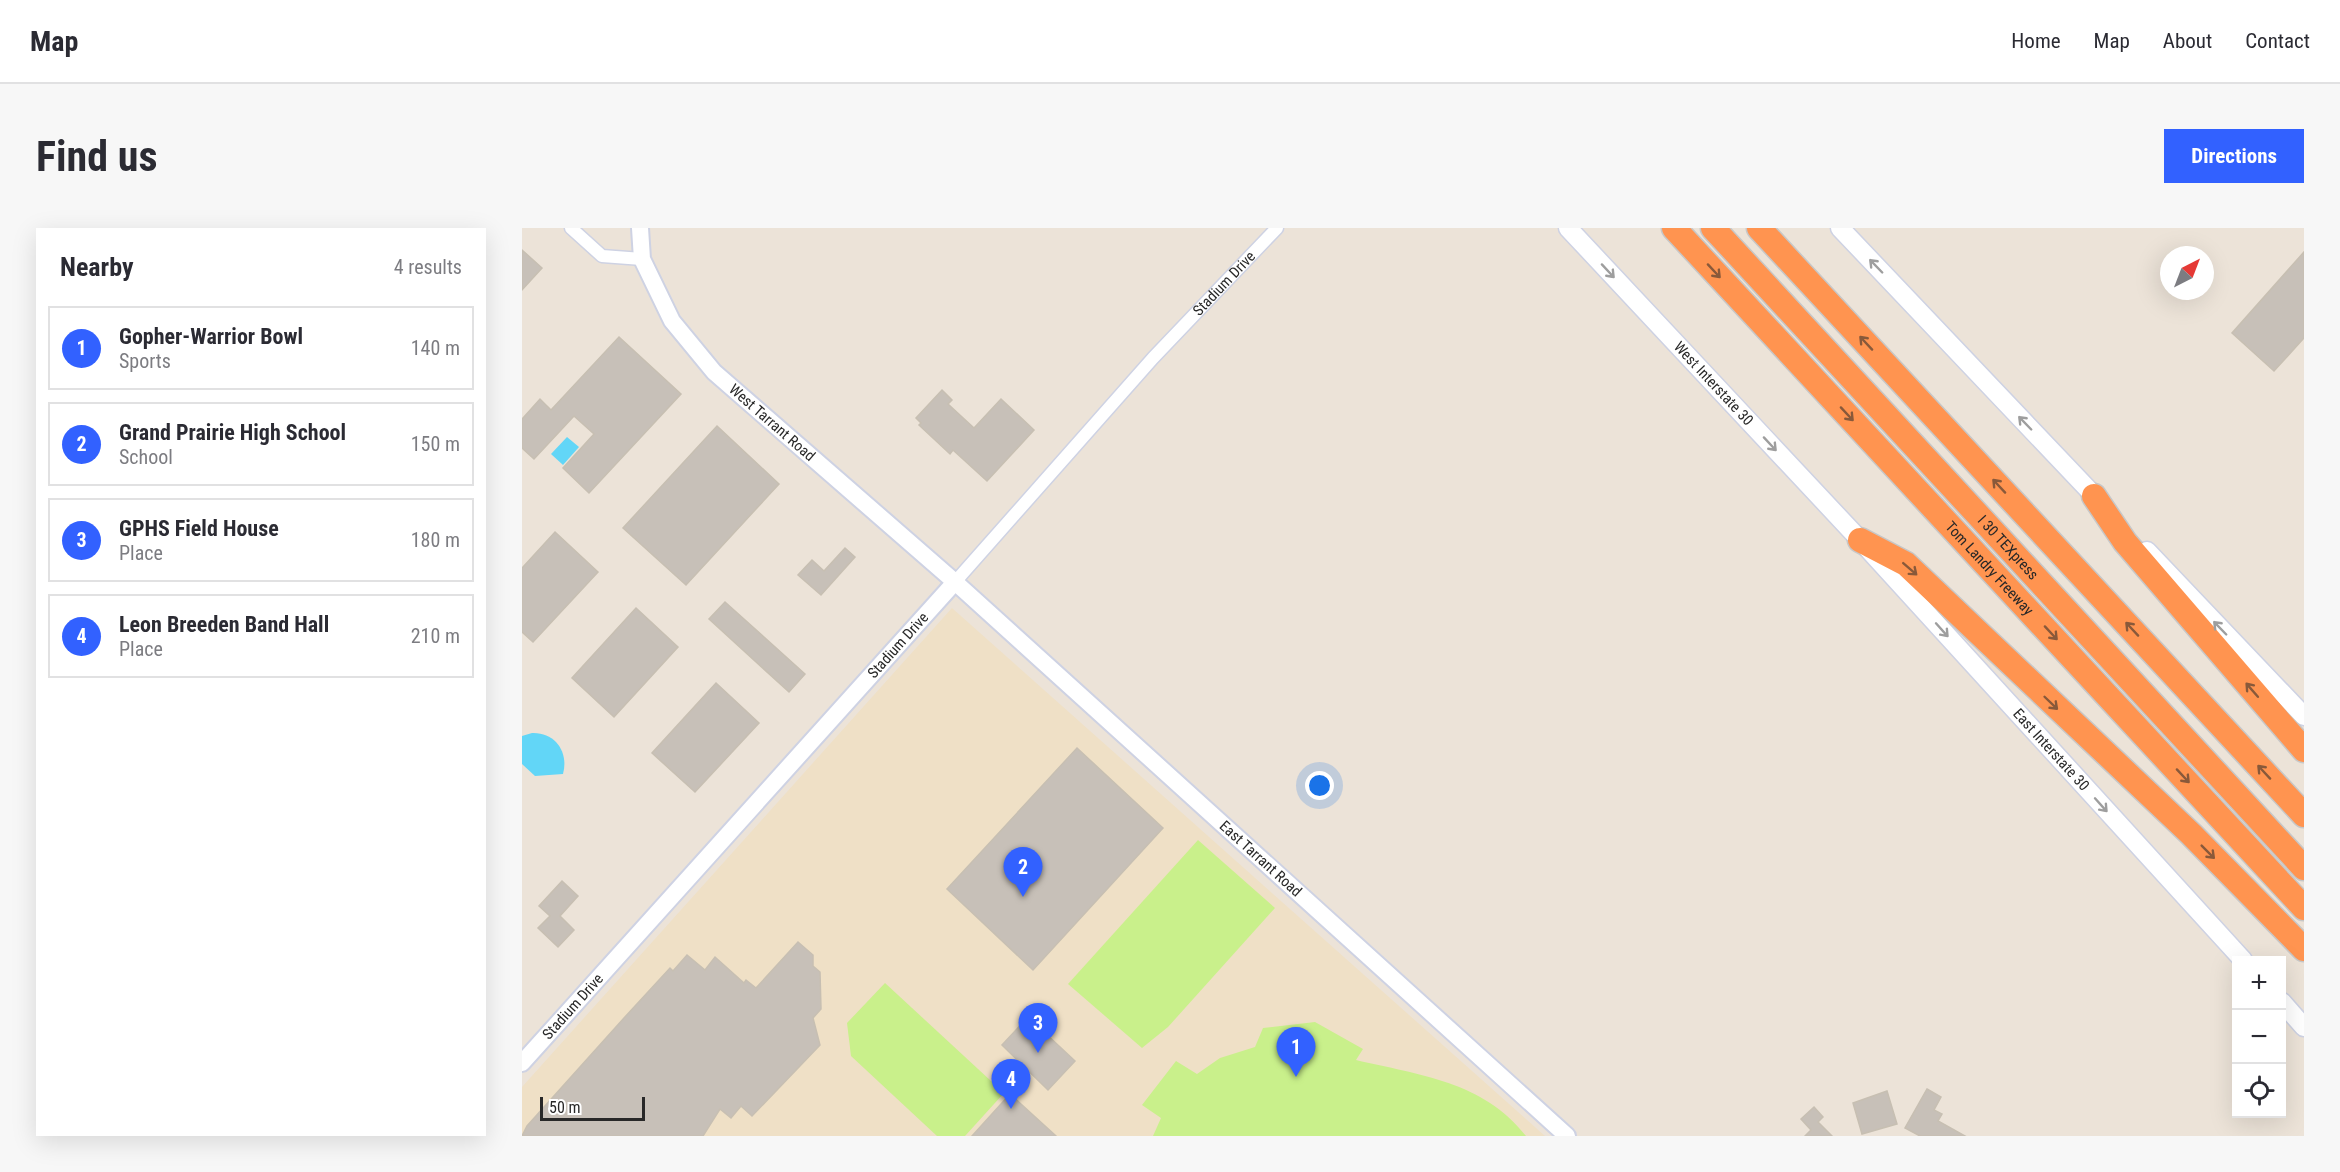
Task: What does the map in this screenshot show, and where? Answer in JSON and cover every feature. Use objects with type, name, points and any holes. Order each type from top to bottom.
[{"type":"highway","name":"Tom Landry Freeway","points":[[1674,228],[2304,908]]},
{"type":"highway","name":"I 30 TEXpress","points":[[1713,228],[2304,868]]},
{"type":"highway","points":[[1759,228],[2304,815]]},
{"type":"highway","points":[[2094,496],[2125,542],[2304,750]]},
{"type":"highway","points":[[1860,540],[1906,564],[2191,834],[2304,949]]},
{"type":"main road","name":"West Interstate 30","points":[[1568,228],[1860,540]]},
{"type":"main road","points":[[1840,228],[2304,716]]},
{"type":"main road","name":"East Interstate 30","points":[[1860,540],[2239,956]]},
{"type":"main road","points":[[2286,1007],[2304,1027]]},
{"type":"street","points":[[571,228],[603,256],[642,259]]},
{"type":"street","name":"West Tarrant Road","points":[[640,228],[642,259],[672,321],[714,372],[955,582]]},
{"type":"street","name":"Stadium Drive","points":[[522,1063],[955,582],[1078,441],[1277,228]]},
{"type":"street","name":"East Tarrant Road","points":[[955,582],[1567,1136]]},
{"type":"shaded area","points":[[952,608],[1545,1136],[522,1136],[522,1087]]},
{"type":"green space","points":[[1198,840],[1275,908],[1168,1027],[1142,1048],[1068,984]]},
{"type":"green space","points":[[885,983],[1004,1093],[965,1136],[937,1136],[851,1056],[847,1023]]},
{"type":"green space","points":[[1315,1022],[1363,1049],[1356,1060],[1426,1076],[1470,1092],[1490,1103],[1526,1136],[1153,1136],[1161,1118],[1142,1105],[1176,1061],[1197,1074],[1220,1058],[1255,1047],[1263,1028]]},
{"type":"water","points":[[567,437],[579,447],[563,465],[551,454]]},
{"type":"water","points":[[532,733],[547,736],[558,745],[564,758],[563,774],[535,776],[522,764],[522,736]]},
{"type":"building","points":[[522,250],[542,268],[522,290]]},
{"type":"building","points":[[2304,252],[2304,338],[2274,371],[2232,333]]},
{"type":"building","points":[[619,337],[681,394],[589,493],[563,468],[594,434],[574,416],[534,459],[522,448],[522,419],[540,399],[551,410]]},
{"type":"building","points":[[942,390],[952,400],[948,404],[974,428],[1001,399],[1034,430],[987,481],[953,450],[950,454],[919,425],[921,423],[916,418]]},
{"type":"building","points":[[717,426],[779,484],[686,585],[623,528]]},
{"type":"building","points":[[555,532],[598,572],[533,642],[522,632],[522,568]]},
{"type":"building","points":[[845,548],[855,557],[821,595],[798,575],[812,560],[824,571]]},
{"type":"building","points":[[725,602],[805,674],[789,692],[709,619]]},
{"type":"building","points":[[636,608],[678,647],[614,717],[572,678]]},
{"type":"building","points":[[716,683],[759,723],[695,792],[652,753]]},
{"type":"building","points":[[1077,748],[1163,828],[1033,970],[947,889]]},
{"type":"building","points":[[562,881],[578,896],[560,916],[574,930],[558,947],[538,928],[550,916],[539,906]]},
{"type":"building","points":[[798,942],[813,955],[813,966],[820,972],[821,1009],[813,1018],[820,1045],[752,1116],[741,1106],[731,1118],[720,1109],[703,1136],[522,1136],[527,1126],[624,1018],[670,968],[673,971],[687,955],[705,970],[715,957],[744,983],[746,980],[756,988]]},
{"type":"building","points":[[1028,1017],[1075,1061],[1048,1090],[1002,1045]]},
{"type":"building","points":[[1927,1089],[1941,1097],[1934,1110],[1942,1114],[1938,1121],[1965,1136],[1920,1136],[1905,1128]]},
{"type":"building","points":[[1887,1091],[1897,1124],[1862,1134],[1853,1103]]},
{"type":"building","points":[[1010,1094],[1056,1136],[972,1136]]},
{"type":"building","points":[[1814,1107],[1823,1117],[1818,1122],[1832,1136],[1805,1136],[1811,1130],[1801,1119]]},
{"type":"place","name":"Grand Prairie High School","points":[[1023,897]]},
{"type":"place","name":"GPHS Field House","points":[[1038,1053]]},
{"type":"place","name":"Gopher-Warrior Bowl","points":[[1296,1077]]},
{"type":"place","name":"Leon Breeden Band Hall","points":[[1011,1109]]}]
